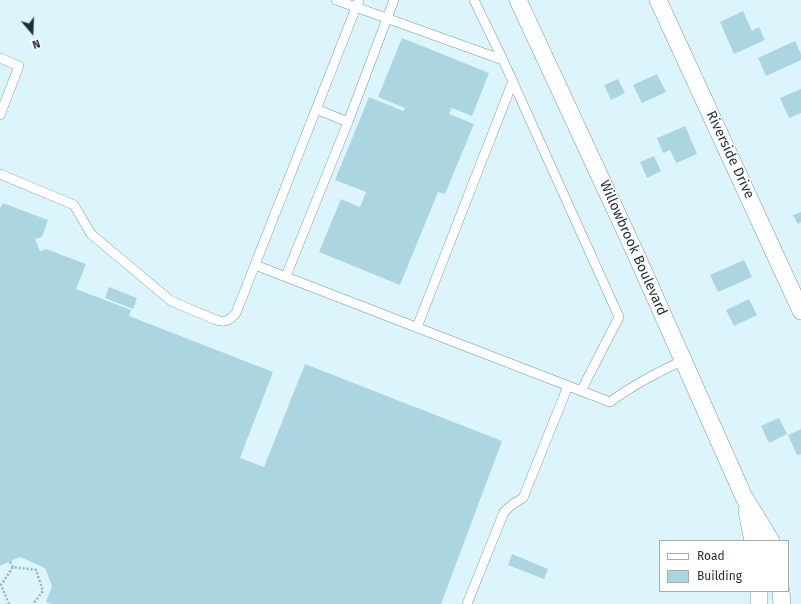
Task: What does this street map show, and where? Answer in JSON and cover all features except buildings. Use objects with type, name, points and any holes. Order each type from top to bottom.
[{"type":"street","name":"Willowbrook Boulevard","points":[[518,0],[684,360],[744,497],[769,540]]},
{"type":"street","name":"Riverside Drive","points":[[658,0],[801,311]]},
{"type":"street","name":"Willowbrook Boulevard","points":[[744,497],[753,540]]},
{"type":"street","points":[[759,592],[759,604]]},
{"type":"street","points":[[780,592],[782,604]]},
{"type":"lane","points":[[336,0],[357,4],[386,19],[503,60]]},
{"type":"lane","points":[[286,276],[348,122],[394,0]]},
{"type":"lane","points":[[474,0],[513,81],[619,318],[581,391]]},
{"type":"lane","points":[[0,174],[74,205],[91,234],[171,301],[216,320],[222,322],[227,321],[236,313],[357,4]]},
{"type":"lane","points":[[0,58],[19,66],[0,115]]},
{"type":"lane","points":[[417,327],[513,81]]},
{"type":"lane","points":[[316,109],[348,122]]},
{"type":"lane","points":[[255,265],[610,402],[628,389],[652,375],[684,360]]},
{"type":"lane","points":[[467,604],[504,512],[523,498],[568,386]]},
{"type":"path","points":[[10,562],[13,567]]},
{"type":"path","points":[[9,604],[1,585],[13,567]]},
{"type":"path","points":[[13,567],[36,570],[43,591],[32,604]]}]
